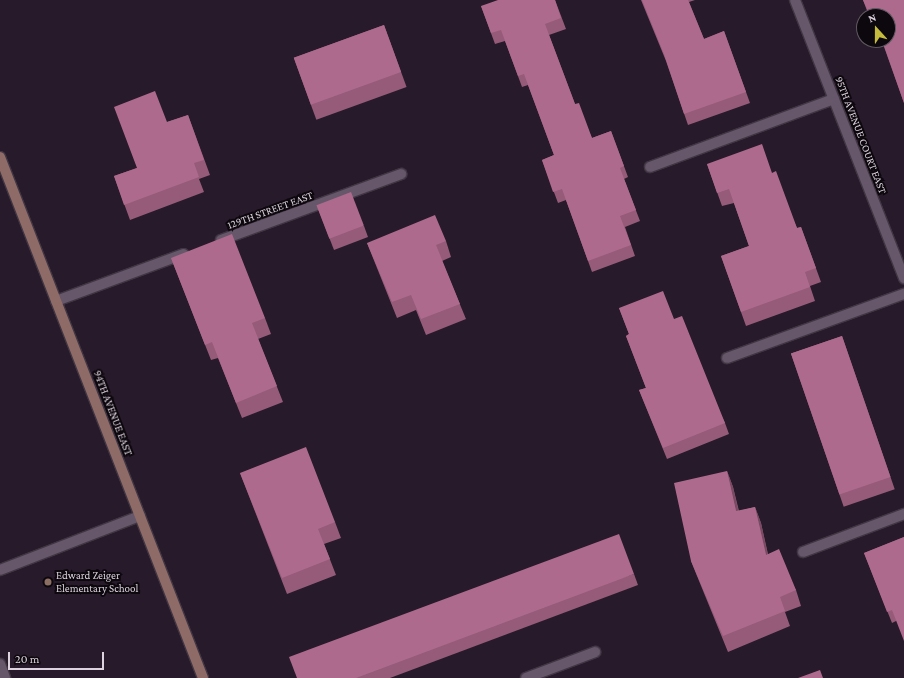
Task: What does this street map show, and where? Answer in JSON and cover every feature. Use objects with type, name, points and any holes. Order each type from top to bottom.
[{"type":"main road","name":"94TH AVENUE EAST","points":[[0,157],[203,678]]},
{"type":"street","name":"95TH AVENUE COURT EAST","points":[[795,0],[904,278]]},
{"type":"street","points":[[650,167],[834,99]]},
{"type":"street","name":"129TH STREET EAST","points":[[214,243],[401,174]]},
{"type":"street","points":[[56,301],[191,251]]},
{"type":"street","points":[[727,358],[904,294]]},
{"type":"street","points":[[803,552],[904,514]]},
{"type":"street","points":[[0,570],[140,516]]},
{"type":"street","points":[[526,678],[595,652]]},
{"type":"street","points":[[0,664],[6,678]]},
{"type":"building","points":[[498,0],[555,0],[561,18],[545,24],[575,104],[579,103],[592,138],[611,131],[624,166],[620,168],[636,210],[620,216],[631,245],[588,261],[562,189],[553,192],[542,160],[554,155],[524,74],[518,76],[501,30],[491,33],[481,6]]},
{"type":"building","points":[[642,0],[688,0],[704,39],[724,31],[746,92],[684,114],[664,54]]},
{"type":"building","points":[[863,0],[904,0],[904,103],[885,48],[896,48],[896,8],[866,8]]},
{"type":"building","points":[[384,25],[401,72],[311,105],[294,58]]},
{"type":"building","points":[[155,91],[167,122],[188,115],[204,160],[194,163],[199,177],[124,205],[114,176],[137,168],[114,107]]},
{"type":"building","points":[[762,144],[772,173],[776,171],[797,228],[801,227],[816,268],[805,272],[810,287],[741,312],[721,256],[749,246],[729,189],[717,193],[707,164]]},
{"type":"building","points":[[351,192],[364,226],[329,239],[316,205]]},
{"type":"building","points":[[435,215],[446,241],[436,245],[460,304],[421,319],[411,295],[392,302],[367,243]]},
{"type":"building","points":[[232,234],[265,318],[252,323],[277,386],[236,403],[212,342],[205,345],[171,258]]},
{"type":"building","points":[[663,291],[674,319],[682,316],[725,423],[663,448],[639,390],[646,388],[626,336],[629,334],[619,308]]},
{"type":"building","points":[[842,336],[891,477],[839,494],[791,354]]},
{"type":"building","points":[[306,447],[335,522],[318,529],[330,559],[282,578],[240,473]]},
{"type":"building","points":[[727,471],[736,511],[755,507],[766,555],[779,549],[796,590],[780,597],[785,611],[723,636],[691,561],[674,483]]},
{"type":"building","points":[[619,534],[634,574],[356,678],[297,678],[289,657]]},
{"type":"building","points":[[904,537],[904,641],[892,610],[887,612],[864,553]]},
{"type":"building","points":[[820,670],[823,678],[798,678]]},
{"type":"place","name":"Edward Zeiger Elementary School","points":[[48,582]]}]
